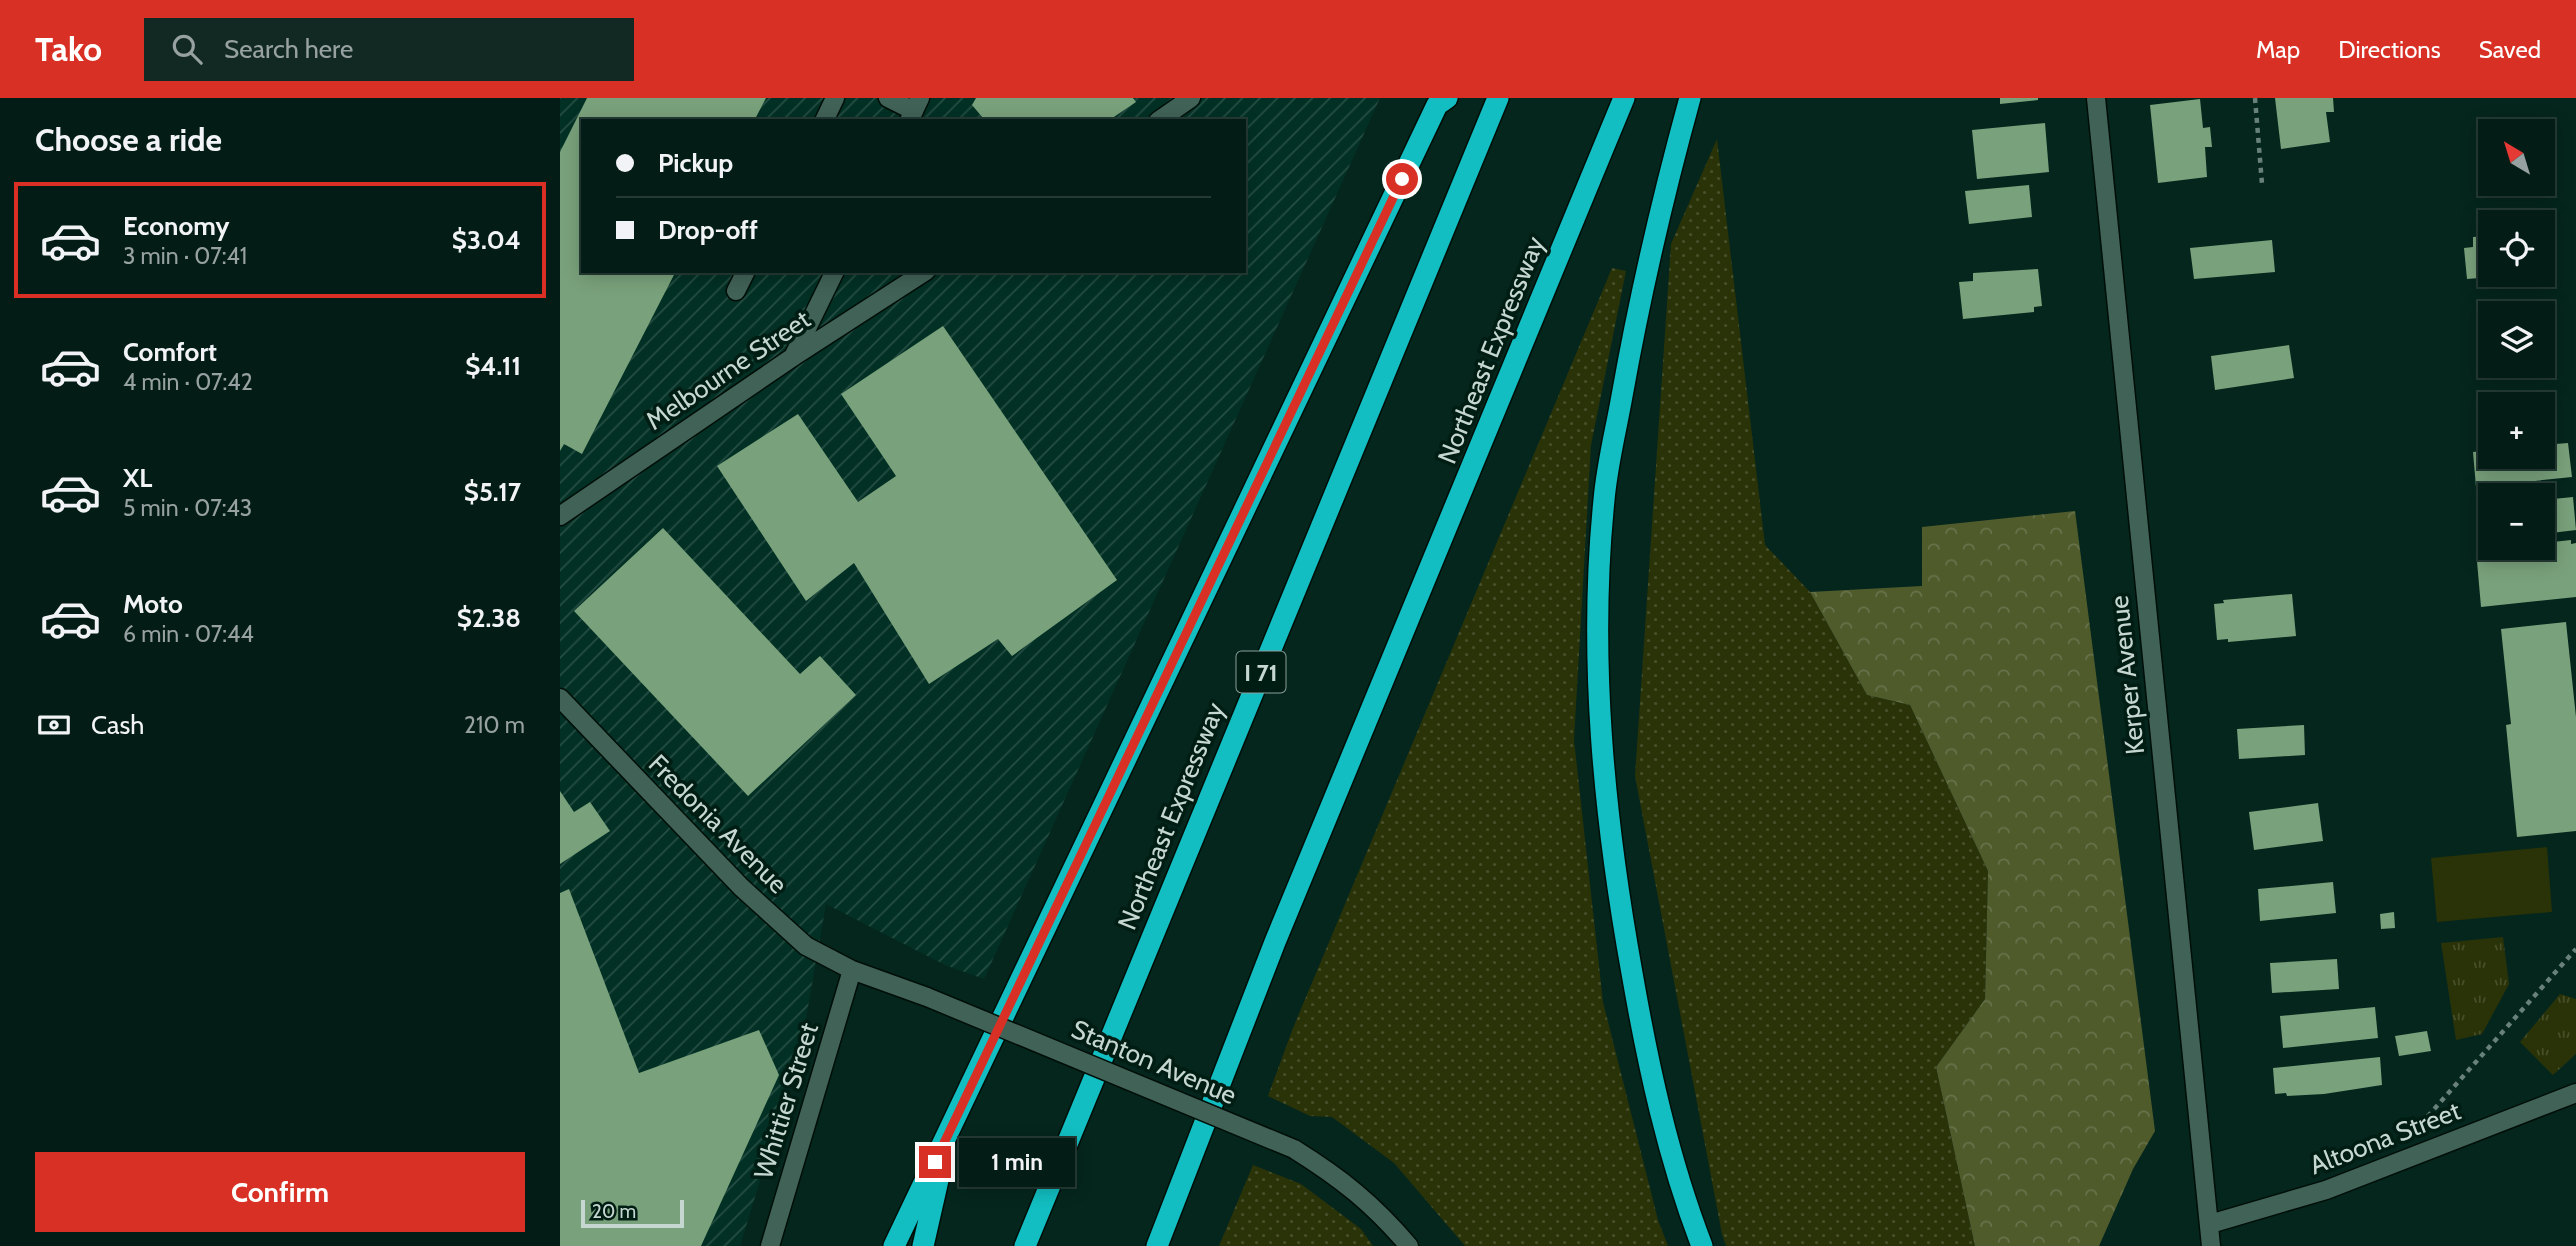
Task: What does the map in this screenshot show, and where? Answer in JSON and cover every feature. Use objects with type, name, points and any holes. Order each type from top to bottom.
[{"type":"highway","points":[[894,1246],[1437,105],[1447,98]]},
{"type":"highway","name":"Northeast Expressway","points":[[1025,1246],[1498,98]]},
{"type":"highway","name":"Northeast Expressway","points":[[1157,1246],[1275,942],[1624,98]]},
{"type":"highway","points":[[1690,98],[1660,206],[1631,348],[1604,499],[1598,612],[1608,820],[1624,929],[1643,1038],[1669,1142],[1702,1246]]},
{"type":"highway","points":[[923,1246],[946,1141]]},
{"type":"street","points":[[825,119],[835,98]]},
{"type":"street","points":[[888,98],[914,110]]},
{"type":"street","points":[[1161,119],[1191,98]]},
{"type":"street","name":"Kerper Avenue","points":[[2096,98],[2211,1246]]},
{"type":"street","points":[[736,291],[745,273]]},
{"type":"street","points":[[793,357],[834,273]]},
{"type":"street","name":"Melbourne Street","points":[[560,516],[793,357],[923,273]]},
{"type":"street","name":"Fredonia Avenue","points":[[560,698],[741,887],[806,946],[852,970]]},
{"type":"street","name":"Stanton Avenue","points":[[852,970],[927,997],[1294,1149],[1343,1179],[1382,1215],[1409,1246]]},
{"type":"street","name":"Whittier Street","points":[[770,1246],[852,970]]},
{"type":"street","name":"Altoona Street","points":[[2210,1224],[2326,1190],[2576,1093]]},
{"type":"path","points":[[2255,98],[2262,184]]},
{"type":"path","points":[[2413,1133],[2576,949]]},
{"type":"shaded area","points":[[560,98],[1380,98],[984,979],[945,965],[826,904],[801,1047],[740,1246],[560,1246]]},
{"type":"green space","points":[[1717,139],[1765,545],[1810,592],[1867,695],[1910,705],[1988,871],[1985,999],[1936,1067],[1975,1246],[1726,1246],[1722,1234],[1635,776],[1671,244]]},
{"type":"green space","points":[[1612,268],[1626,271],[1591,445],[1574,740],[1603,1002],[1658,1220],[1668,1246],[1465,1246],[1394,1163],[1332,1117],[1310,1116],[1268,1096],[1293,1028]]},
{"type":"green space","points":[[2075,511],[2155,1131],[2133,1169],[2099,1246],[1975,1246],[1936,1067],[1985,999],[1988,871],[1910,705],[1867,695],[1810,592],[1922,586],[1922,527]]},
{"type":"green space","points":[[2547,847],[2552,912],[2437,922],[2431,858]]},
{"type":"green space","points":[[2503,937],[2509,984],[2482,1034],[2456,1040],[2441,943]]},
{"type":"green space","points":[[2560,994],[2576,999],[2576,1054],[2553,1075],[2520,1042]]},
{"type":"green space","points":[[1253,1165],[1301,1184],[1361,1229],[1373,1246],[1219,1246]]},
{"type":"building","points":[[587,98],[766,98],[755,119],[581,119],[581,273],[675,273],[582,454],[564,444],[560,451],[560,152]]},
{"type":"building","points":[[976,98],[1133,98],[1136,102],[1111,119],[982,119],[972,105]]},
{"type":"building","points":[[2000,98],[2038,98],[2038,100],[2000,104]]},
{"type":"building","points":[[2275,98],[2333,98],[2334,112],[2326,112],[2330,142],[2281,149]]},
{"type":"building","points":[[2200,99],[2203,128],[2210,127],[2212,147],[2205,147],[2207,177],[2158,183],[2150,105]]},
{"type":"building","points":[[2045,123],[2049,172],[1977,179],[1972,130]]},
{"type":"building","points":[[2029,185],[2032,217],[1969,224],[1965,191]]},
{"type":"building","points":[[2473,237],[2478,237],[2478,278],[2467,279],[2464,248],[2473,247]]},
{"type":"building","points":[[2272,240],[2275,272],[2194,279],[2190,248]]},
{"type":"building","points":[[2038,269],[2042,306],[2034,307],[2034,312],[1963,319],[1959,282],[1973,281],[1973,273]]},
{"type":"building","points":[[943,326],[1117,580],[1012,656],[998,639],[929,684],[854,563],[806,601],[717,466],[798,414],[858,502],[896,476],[841,394]]},
{"type":"building","points":[[2289,345],[2294,378],[2215,390],[2211,356]]},
{"type":"building","points":[[2568,443],[2572,477],[2514,483],[2478,483],[2476,487],[2473,452],[2478,451],[2478,469],[2555,469],[2555,444]]},
{"type":"building","points":[[2573,497],[2576,530],[2555,533],[2555,499]]},
{"type":"building","points":[[663,528],[800,674],[820,656],[856,695],[748,796],[574,611]]},
{"type":"building","points":[[2571,540],[2571,544],[2576,543],[2576,597],[2481,607],[2476,550],[2478,560],[2555,560],[2555,542]]},
{"type":"building","points":[[2292,594],[2296,636],[2228,642],[2228,639],[2217,640],[2214,604],[2224,603],[2223,600]]},
{"type":"building","points":[[2566,622],[2576,717],[2576,831],[2517,837],[2506,725],[2511,724],[2501,629]]},
{"type":"building","points":[[2304,725],[2305,755],[2239,759],[2237,729]]},
{"type":"building","points":[[560,791],[574,812],[590,802],[610,831],[560,864]]},
{"type":"building","points":[[2318,803],[2323,841],[2254,850],[2249,812]]},
{"type":"building","points":[[2333,882],[2336,913],[2260,921],[2258,889]]},
{"type":"building","points":[[569,889],[639,1073],[759,1030],[779,1075],[701,1246],[560,1246],[560,893]]},
{"type":"building","points":[[2394,912],[2395,928],[2381,929],[2380,914]]},
{"type":"building","points":[[2337,959],[2339,989],[2272,993],[2270,963]]},
{"type":"building","points":[[2375,1007],[2378,1038],[2283,1048],[2280,1016]]},
{"type":"building","points":[[2427,1031],[2431,1051],[2399,1056],[2395,1036]]},
{"type":"building","points":[[2380,1057],[2382,1085],[2324,1094],[2275,1094],[2273,1068]]},
{"type":"route","points":[[935,1162],[1402,179]]}]
